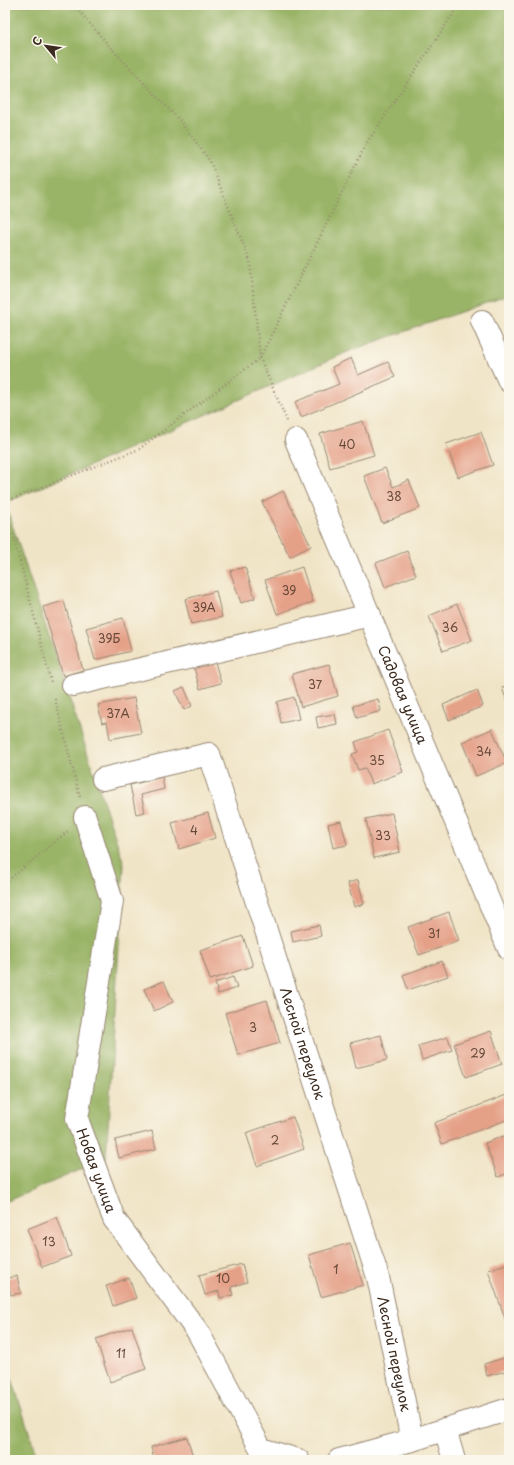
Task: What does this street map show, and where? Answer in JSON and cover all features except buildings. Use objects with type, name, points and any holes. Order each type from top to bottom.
[{"type":"street","points":[[482,321],[509,381]]},
{"type":"street","name":"Садовая улица","points":[[296,440],[509,949]]},
{"type":"street","points":[[60,689],[370,615]]},
{"type":"street","name":"Лесной переулок","points":[[103,779],[209,754],[378,1277],[412,1440]]},
{"type":"street","name":"Новая улица","points":[[85,817],[112,901],[78,1119],[114,1219],[198,1332],[261,1450],[298,1460]]},
{"type":"street","points":[[339,1460],[412,1440],[509,1409]]},
{"type":"street","points":[[446,1429],[454,1460]]},
{"type":"path","points":[[74,5],[110,48],[181,122],[210,161],[250,261],[260,358],[296,440]]},
{"type":"path","points":[[5,882],[85,817],[60,689],[5,503],[139,449],[260,358],[366,144],[459,5]]},
{"type":"green space","points":[[5,5],[509,5],[509,295],[352,350],[5,503]]},
{"type":"green space","points":[[5,503],[124,864],[106,1159],[5,1202]]},
{"type":"green space","points":[[5,1357],[38,1460],[5,1460]]}]
